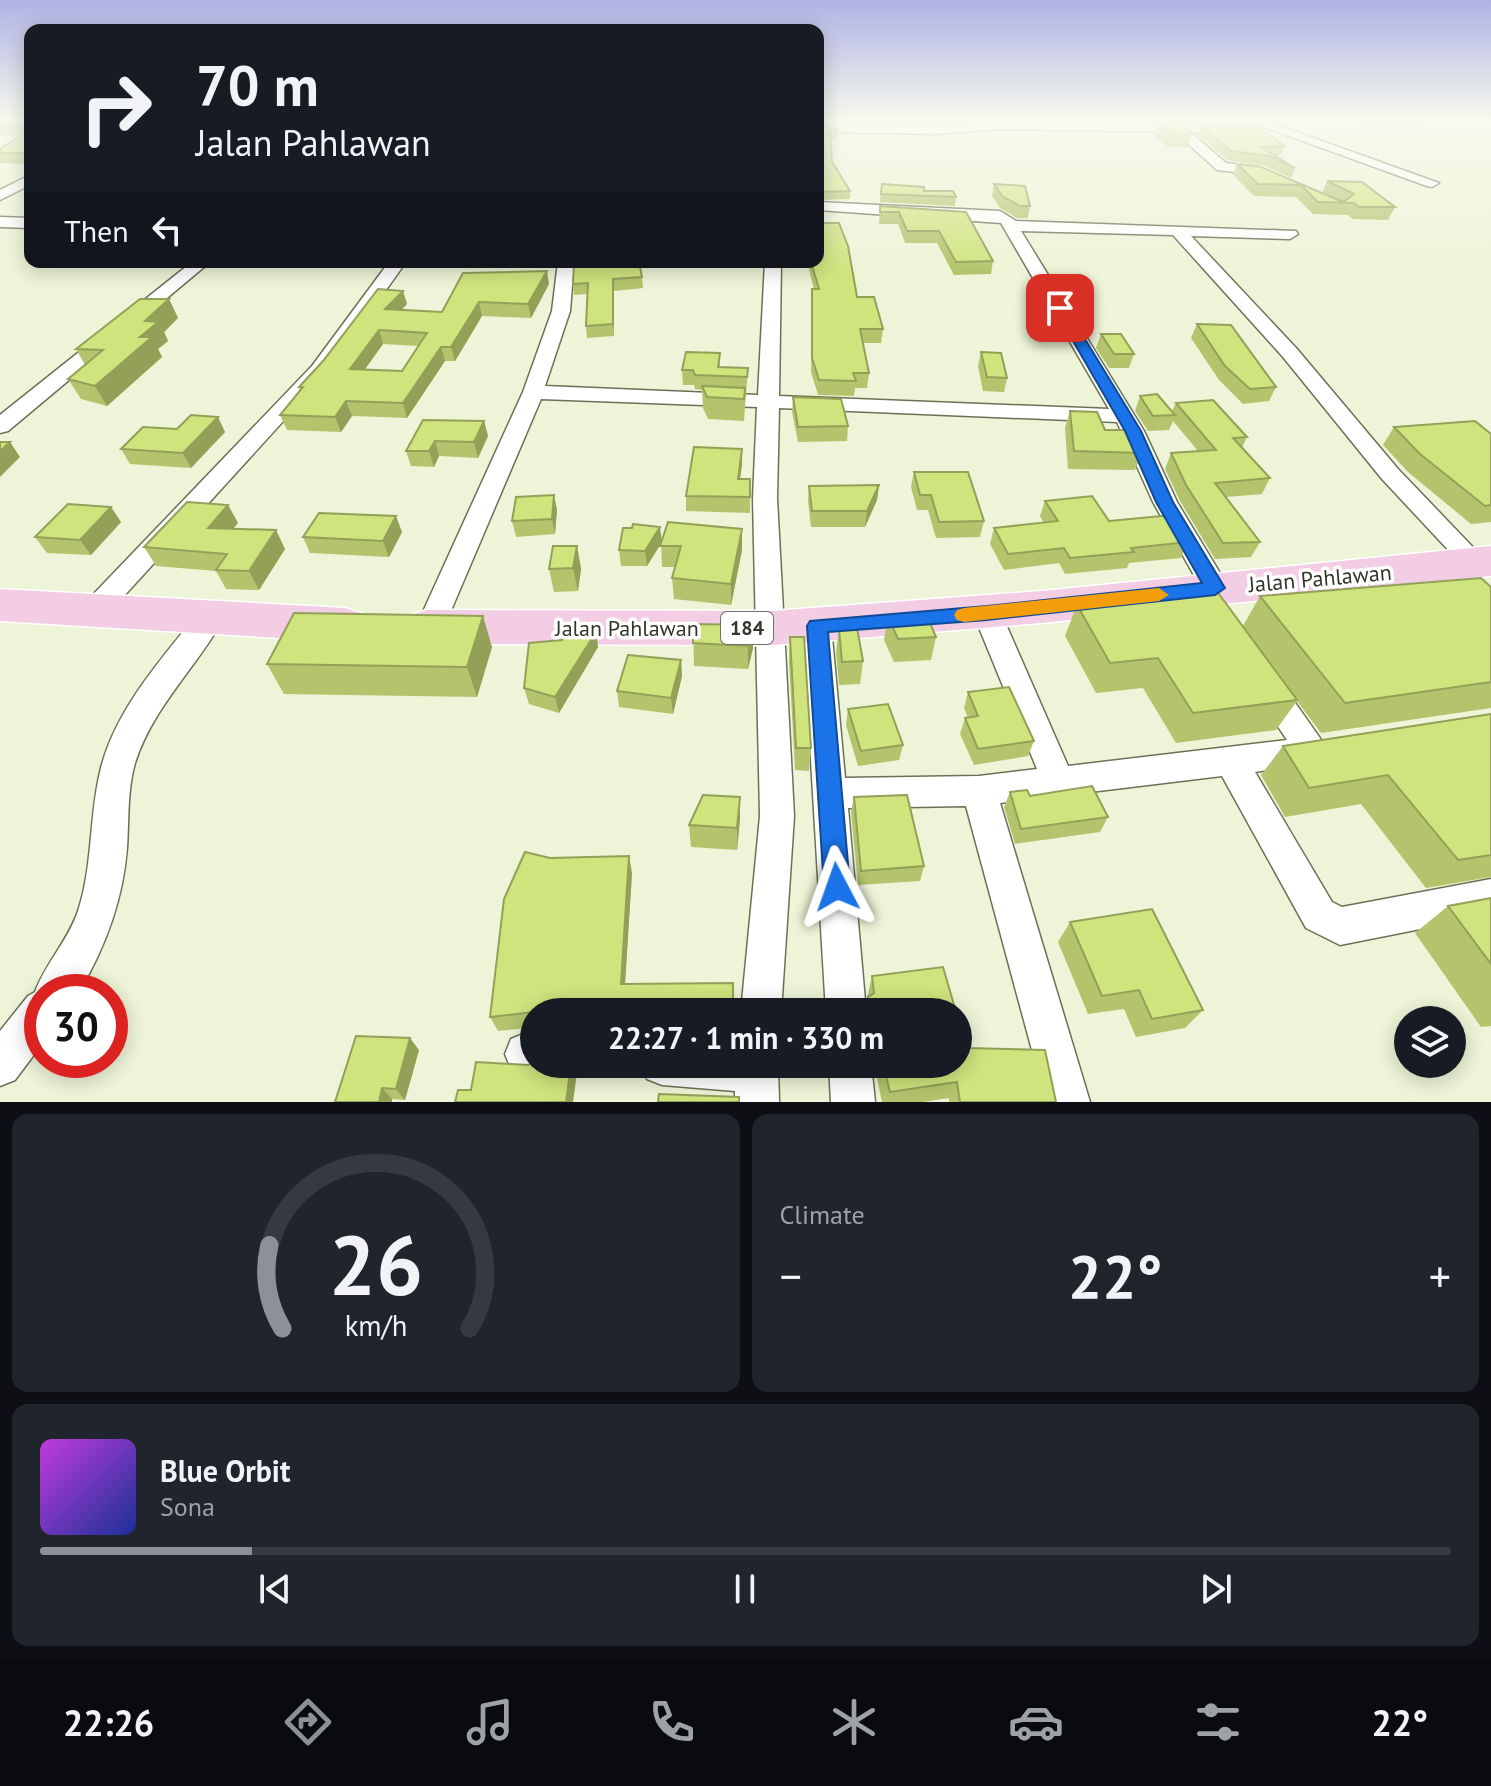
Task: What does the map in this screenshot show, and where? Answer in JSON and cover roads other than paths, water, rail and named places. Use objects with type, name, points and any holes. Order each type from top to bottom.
[{"type":"main road","name":"Jalan Pahlawan","points":[[0,605],[430,627],[772,628],[1209,598],[1465,570]]},
{"type":"street","points":[[1254,170],[1281,181]]},
{"type":"street","points":[[1392,170],[1432,183]]},
{"type":"street","points":[[0,196],[24,182]]},
{"type":"street","points":[[824,206],[1005,218],[1124,416],[1209,598]]},
{"type":"street","points":[[0,222],[24,223]]},
{"type":"street","points":[[1012,226],[1290,234]]},
{"type":"street","points":[[1179,232],[1290,353],[1465,570]]},
{"type":"street","points":[[0,426],[195,268]]},
{"type":"street","points":[[94,611],[319,370],[394,268]]},
{"type":"street","points":[[430,627],[533,392],[561,311],[565,268]]},
{"type":"street","points":[[762,998],[777,816],[765,498],[773,268]]},
{"type":"street","points":[[533,392],[1124,416]]},
{"type":"street","points":[[987,613],[1058,781]]},
{"type":"street","points":[[68,974],[98,914],[108,858],[109,815],[118,765],[139,721],[164,681],[210,618]]},
{"type":"street","points":[[817,626],[845,998]]},
{"type":"street","points":[[829,793],[979,791],[1232,763],[1328,748],[1250,665]]},
{"type":"street","points":[[1232,763],[1319,915],[1330,923],[1340,926],[1491,897]]},
{"type":"street","points":[[979,791],[1068,1102]]},
{"type":"street","points":[[0,1065],[24,1034]]},
{"type":"street","points":[[851,1078],[853,1102]]}]
